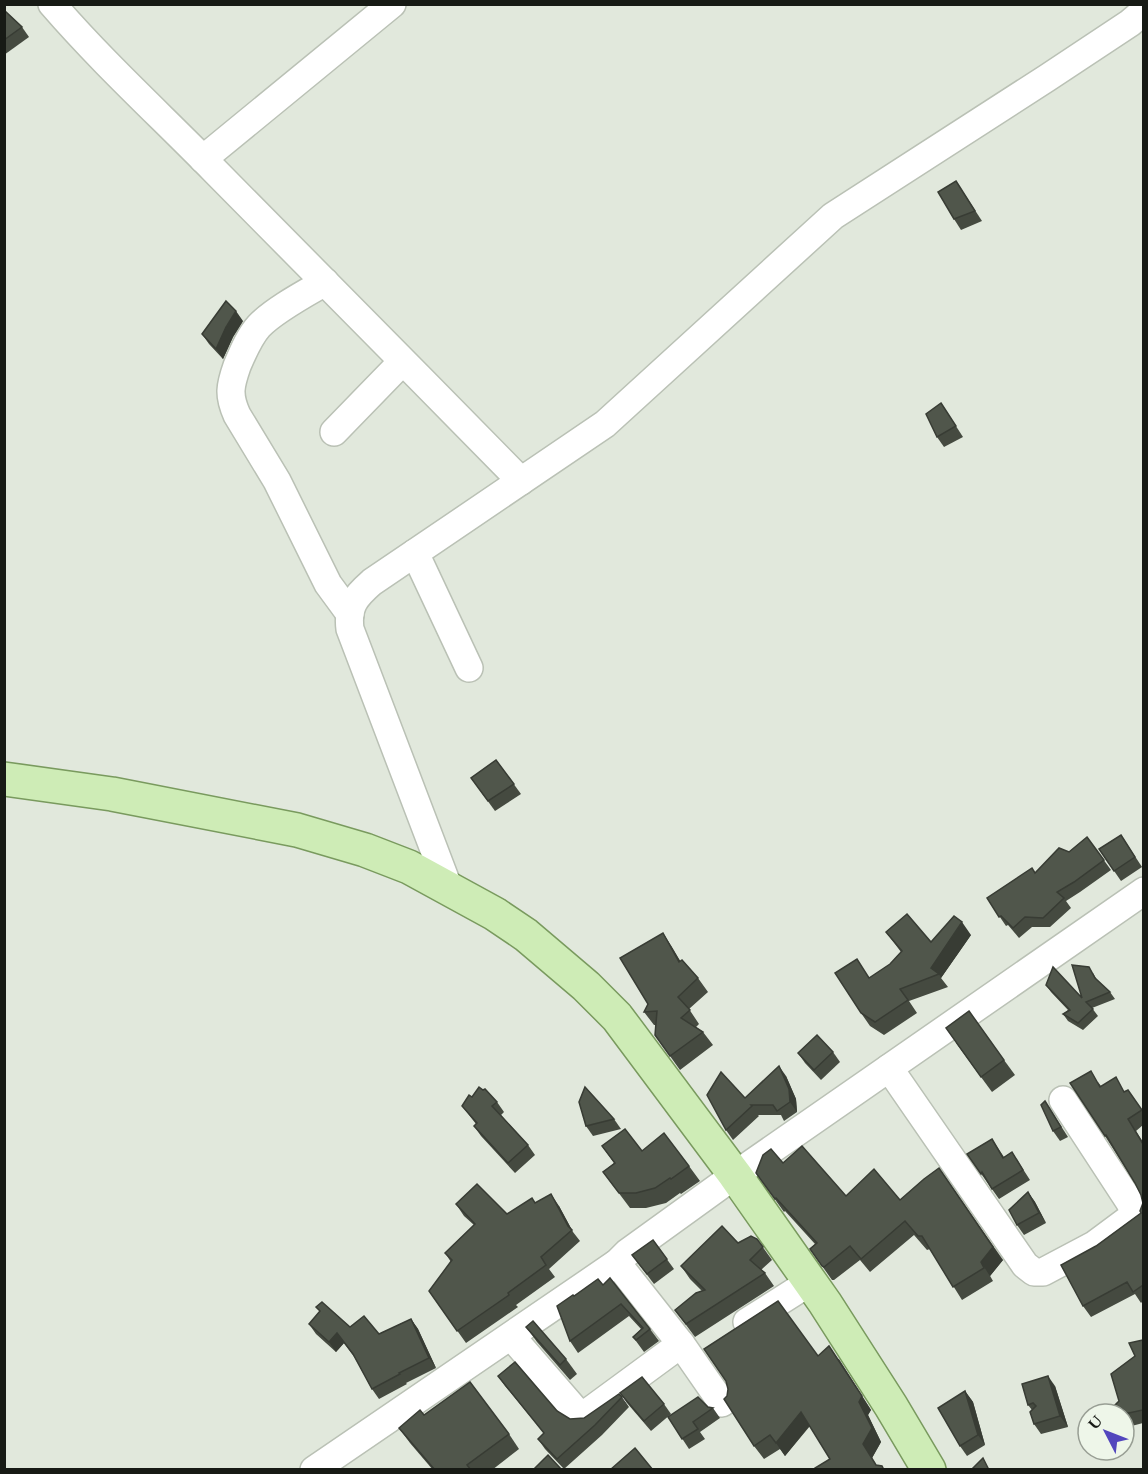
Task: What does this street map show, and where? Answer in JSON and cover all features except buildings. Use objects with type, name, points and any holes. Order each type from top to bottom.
[{"type":"main road","points":[[4,779],[112,794],[297,830],[365,850],[409,867],[495,914],[526,935],[611,1009],[735,1175],[825,1303],[929,1470]]},
{"type":"street","points":[[52,4],[135,92],[521,481]]},
{"type":"street","points":[[203,159],[392,4]]},
{"type":"street","points":[[449,889],[350,629],[351,606],[358,594],[372,582],[605,424],[833,216],[1047,78],[1130,23],[1143,11]]},
{"type":"street","points":[[324,282],[286,305],[259,326],[246,346],[232,380],[231,393],[232,404],[237,415],[277,481],[328,584],[350,614]]},
{"type":"street","points":[[334,432],[402,362]]},
{"type":"street","points":[[415,554],[469,668]]},
{"type":"street","points":[[314,1470],[617,1263],[627,1253],[735,1175],[1143,891]]},
{"type":"street","points":[[888,1068],[1025,1266],[1034,1272],[1043,1272],[1094,1245],[1135,1214],[1129,1201],[1063,1100]]},
{"type":"street","points":[[617,1263],[703,1345],[722,1403]]},
{"type":"street","points":[[511,1336],[576,1411],[583,1414],[810,1282]]}]
